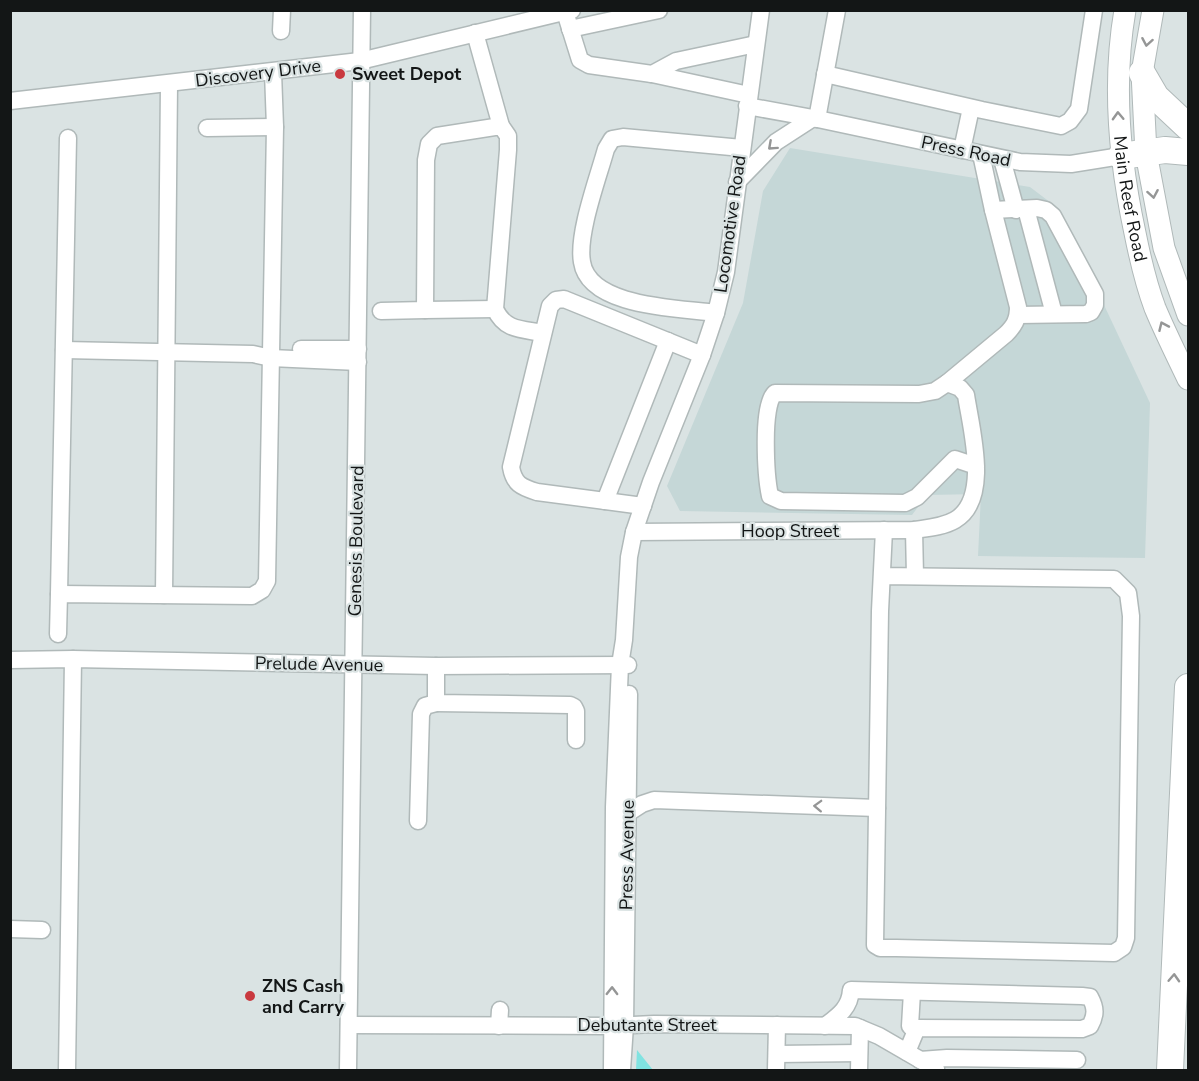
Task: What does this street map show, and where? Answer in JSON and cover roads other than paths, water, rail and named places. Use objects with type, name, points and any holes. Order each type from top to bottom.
[{"type":"highway","points":[[1142,73],[1156,97],[1188,127]]},
{"type":"highway","points":[[1134,154],[1165,150],[1188,152]]},
{"type":"highway","points":[[1170,1071],[1188,687]]},
{"type":"main road","name":"Main Reef Road","points":[[1125,10],[1118,75],[1118,117],[1134,154],[1188,315]]},
{"type":"main road","name":"Main Reef Road","points":[[1153,10],[1142,73],[1134,154],[1141,261],[1155,307],[1188,379]]},
{"type":"street","points":[[281,31],[282,10]]},
{"type":"street","name":"Genesis Boulevard","points":[[348,1071],[362,10]]},
{"type":"street","points":[[570,29],[659,10]]},
{"type":"street","name":"Locomotive Road","points":[[634,532],[702,355],[726,272],[761,10]]},
{"type":"street","points":[[737,182],[776,142],[815,118],[837,10]]},
{"type":"street","points":[[825,74],[1061,126],[1070,121],[1079,109],[1094,10]]},
{"type":"street","name":"Discovery Drive","points":[[10,101],[360,61],[476,33],[539,14],[569,11]]},
{"type":"street","name":"Press Road","points":[[569,11],[570,29],[580,60],[589,65],[652,74],[815,118],[1020,162],[1071,164],[1134,154]]},
{"type":"street","points":[[476,33],[501,126],[507,136],[508,150],[495,309],[500,320],[510,327],[543,333]]},
{"type":"street","points":[[652,74],[676,61],[756,44]]},
{"type":"street","points":[[59,594],[252,596],[262,590],[267,581],[275,127],[273,72]]},
{"type":"street","points":[[164,595],[169,84]]},
{"type":"street","points":[[962,150],[971,108]]},
{"type":"street","points":[[425,310],[426,160],[429,144],[437,136],[501,126]]},
{"type":"street","points":[[207,128],[275,127]]},
{"type":"street","points":[[716,313],[634,303],[611,295],[591,282],[582,263],[584,230],[606,149],[612,139],[624,137],[742,148]]},
{"type":"street","points":[[58,634],[68,138]]},
{"type":"street","points":[[976,466],[955,459],[917,496],[905,503],[781,501],[770,496],[767,484],[767,415],[770,397],[775,393],[906,394],[935,391],[1013,327],[1018,315],[1017,301],[981,154]]},
{"type":"street","points":[[1002,159],[1021,209],[1054,314]]},
{"type":"street","points":[[993,210],[1046,210],[1053,216],[1095,294],[1095,305],[1092,312],[1018,315]]},
{"type":"street","points":[[643,506],[537,492],[523,488],[513,478],[511,467],[550,306],[556,300],[564,299],[702,355]]},
{"type":"street","points":[[381,311],[495,309]]},
{"type":"street","points":[[605,501],[668,341]]},
{"type":"street","points":[[64,350],[358,356]]},
{"type":"street","points":[[947,383],[960,388],[966,395],[976,466]]},
{"type":"street","name":"Hoop Street","points":[[634,532],[914,530],[946,525],[958,519],[969,507],[975,487],[976,466]]},
{"type":"street","points":[[882,576],[1114,579],[1128,593],[1131,616],[1131,658],[1126,938],[1123,947],[1114,953],[880,948],[875,945],[882,576],[884,530]]},
{"type":"street","points":[[914,530],[915,576]]},
{"type":"street","name":"Press Avenue","points":[[622,1071],[624,1044],[618,1025],[624,640],[629,557],[634,532]]},
{"type":"street","points":[[67,1071],[73,659]]},
{"type":"street","name":"Prelude Avenue","points":[[10,660],[73,659],[436,666],[624,665]]},
{"type":"street","points":[[436,666],[436,703]]},
{"type":"street","points":[[418,821],[421,714],[425,706],[436,703],[570,705],[576,711],[576,740]]},
{"type":"street","name":"Press Avenue","points":[[612,1071],[625,990],[628,813],[622,762]]},
{"type":"street","points":[[628,813],[654,800],[877,808]]},
{"type":"street","points":[[10,930],[42,930]]},
{"type":"street","points":[[624,1044],[632,1035],[654,1024],[640,1014],[625,990]]},
{"type":"street","points":[[825,1026],[843,1012],[851,990],[1090,997],[1095,1007],[1094,1018],[1090,1026],[1082,1029],[918,1028],[913,1056],[1077,1060]]},
{"type":"street","points":[[912,992],[910,1026],[916,1031]]},
{"type":"street","name":"Debutante Street","points":[[349,1025],[500,1018],[618,1025],[777,1025],[860,1028],[936,1069]]},
{"type":"street","points":[[777,1025],[776,1062],[860,1053]]},
{"type":"street","points":[[859,1071],[860,1028]]},
{"type":"street","points":[[1181,1071],[1188,1068]]},
{"type":"place","name":"Sweet Depot","points":[[340,74]]},
{"type":"place","name":"ZNS Cash and Carry","points":[[250,996]]}]
